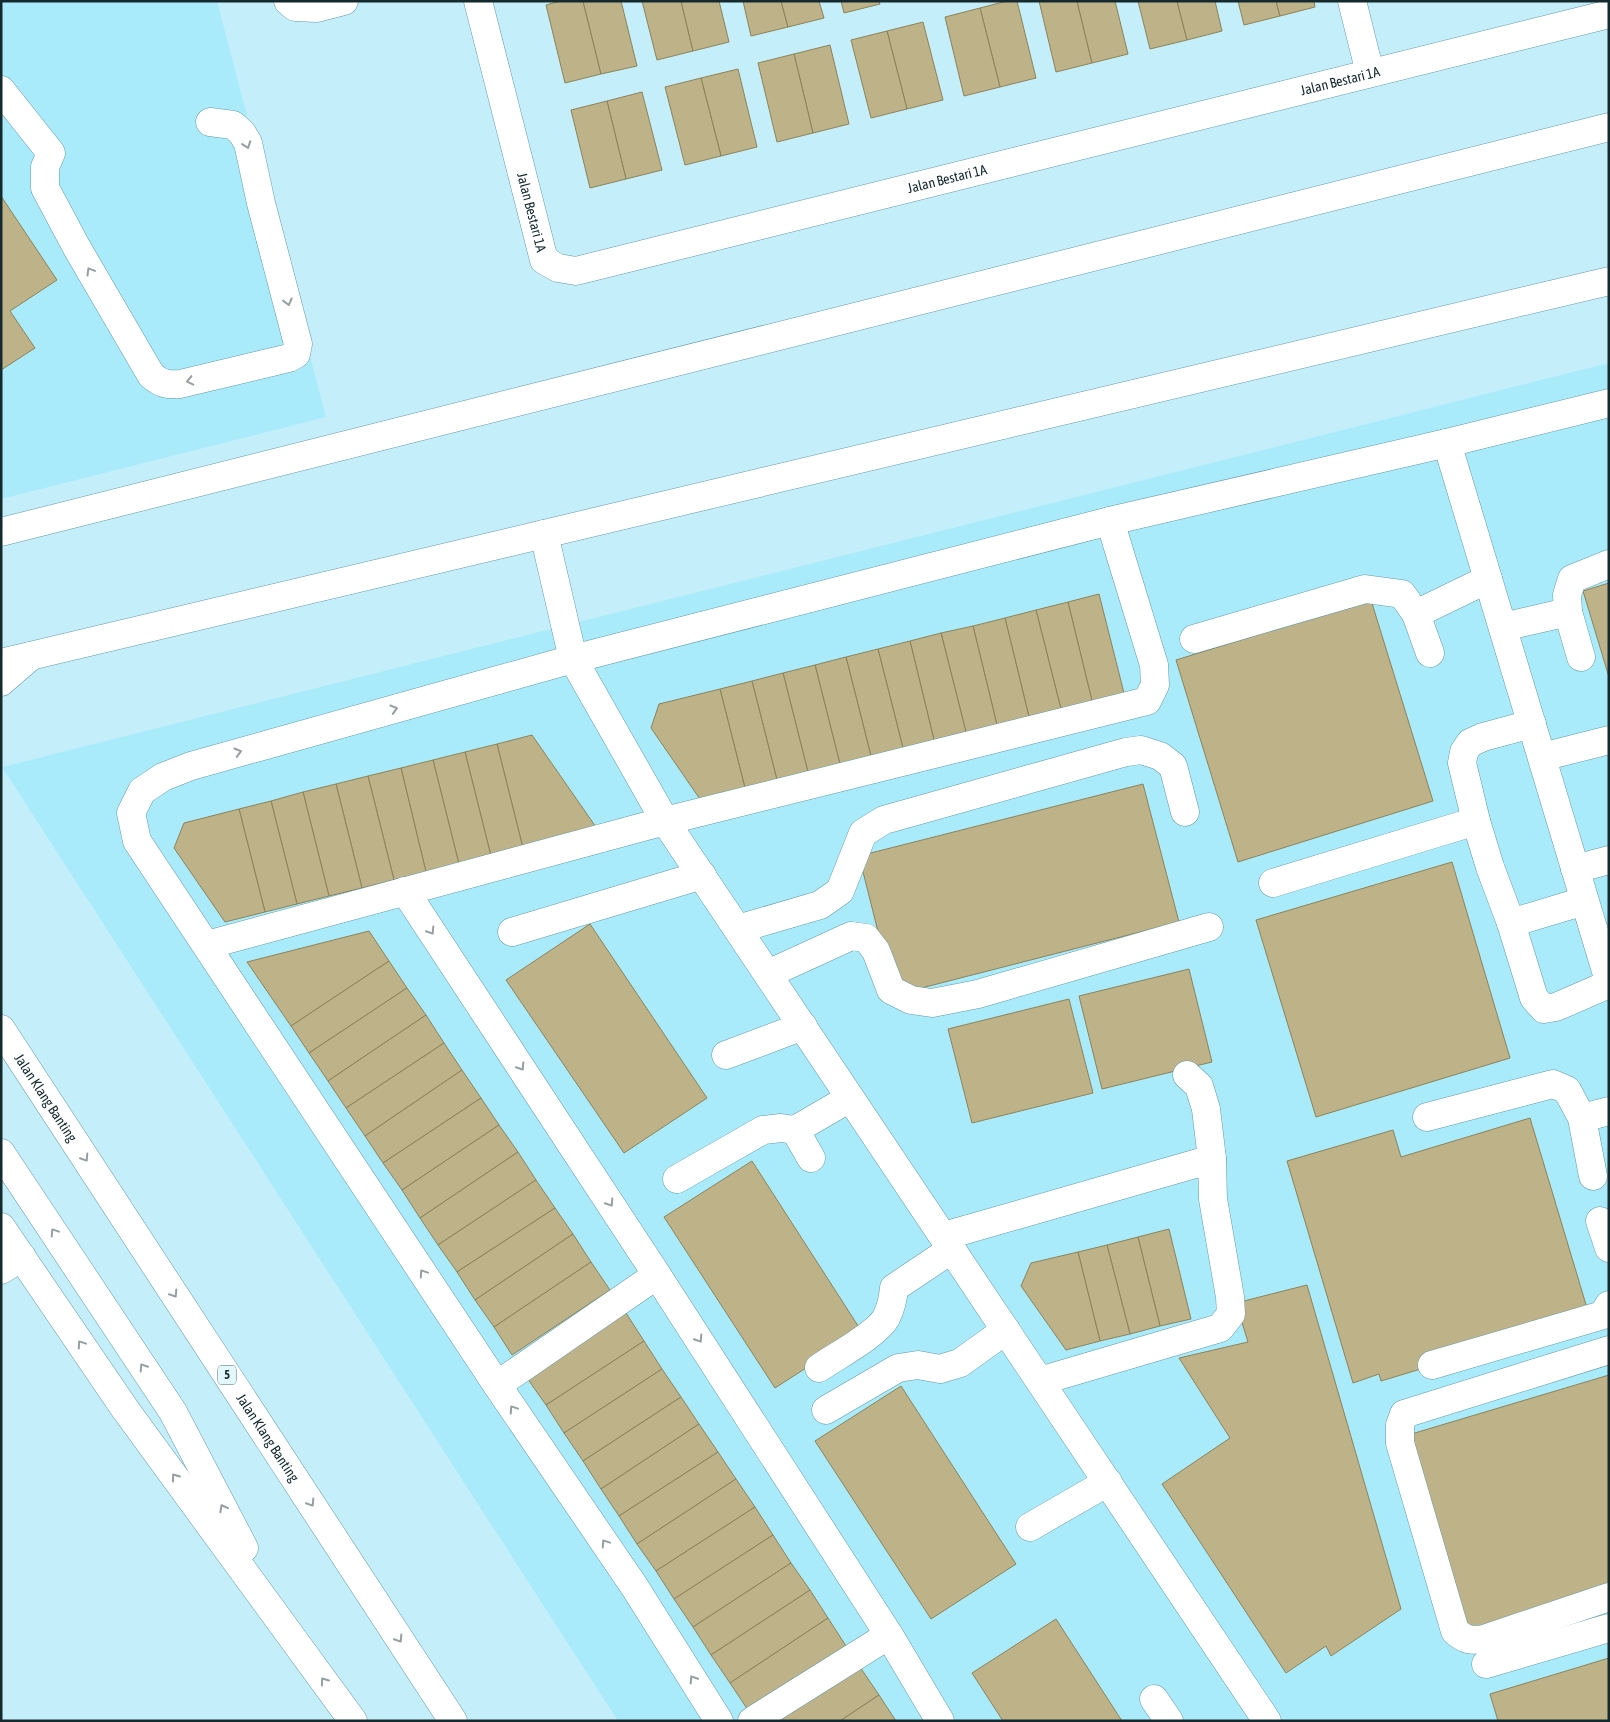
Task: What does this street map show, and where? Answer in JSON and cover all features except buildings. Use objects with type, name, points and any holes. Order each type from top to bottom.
[{"type":"main road","points":[[288,1],[295,7],[316,8],[344,1]]},
{"type":"main road","name":"Jalan Bestari 1A","points":[[478,1],[544,260],[558,268],[576,271],[1609,14]]},
{"type":"main road","points":[[1352,1],[1370,73]]},
{"type":"main road","points":[[1,90],[51,153],[45,167],[45,188],[77,248],[152,375],[158,381],[167,385],[180,384],[289,358],[296,354],[298,344],[261,202],[248,143],[242,133],[233,125],[210,122]]},
{"type":"main road","points":[[1,532],[1609,127]]},
{"type":"main road","points":[[1,663],[1609,281]]},
{"type":"main road","points":[[719,1721],[634,1586],[497,1385],[137,841],[131,813],[142,791],[163,777],[191,766],[573,659],[1110,521],[1447,443],[1609,403]]},
{"type":"main road","points":[[1447,443],[1542,757],[1584,901],[1601,925],[1609,983],[1556,1007],[1544,1009],[1534,998],[1511,923],[1490,867],[1476,821],[1462,763],[1464,752],[1470,743],[1483,737],[1532,724]]},
{"type":"main road","points":[[207,945],[665,821],[1146,701],[1155,685],[1154,664],[1110,521]]},
{"type":"main road","points":[[544,534],[573,659],[665,821],[1108,1482],[1258,1717]]},
{"type":"main road","points":[[1581,657],[1568,612],[1567,595],[1572,579],[1609,564]]},
{"type":"main road","points":[[1416,614],[1488,579]]},
{"type":"main road","points":[[1194,639],[1365,589],[1402,594],[1416,614],[1430,653]]},
{"type":"main road","points":[[1502,627],[1568,612]]},
{"type":"main road","points":[[1,682],[31,656]]},
{"type":"main road","points":[[1542,757],[1609,740]]},
{"type":"main road","points":[[738,929],[820,905],[840,891],[863,833],[884,820],[1126,752],[1141,750],[1160,756],[1174,766],[1185,812]]},
{"type":"main road","points":[[1273,883],[1476,821]]},
{"type":"main road","points":[[1575,869],[1609,860]]},
{"type":"main road","points":[[512,932],[702,875]]},
{"type":"main road","points":[[405,891],[657,1275],[889,1635],[940,1721]]},
{"type":"main road","points":[[1511,923],[1584,901]]},
{"type":"main road","points":[[768,974],[851,936],[866,938],[876,951],[890,990],[911,1000],[932,1003],[978,994],[1209,927]]},
{"type":"main road","points":[[726,1055],[802,1026]]},
{"type":"main road","name":"Jalan Klang Banting","points":[[1,1029],[453,1721]]},
{"type":"main road","points":[[1040,1381],[1220,1328],[1231,1314],[1213,1199],[1212,1159],[1206,1109],[1199,1086],[1188,1075]]},
{"type":"main road","points":[[1427,1117],[1553,1084],[1567,1090],[1582,1118],[1593,1176]]},
{"type":"main road","points":[[677,1179],[763,1130],[781,1128],[795,1130],[850,1098]]},
{"type":"main road","points":[[1582,1118],[1609,1111]]},
{"type":"main road","points":[[795,1130],[811,1158]]},
{"type":"main road","points":[[1,1153],[173,1412],[287,1629]]},
{"type":"main road","points":[[819,1368],[868,1336],[885,1320],[893,1300],[887,1280],[948,1243],[1212,1159]]},
{"type":"main road","points":[[1600,1221],[1609,1248]]},
{"type":"main road","points":[[1,1227],[12,1264],[125,1409],[353,1721]]},
{"type":"main road","points":[[497,1385],[657,1275]]},
{"type":"main road","points":[[1432,1365],[1603,1315],[1609,1305]]},
{"type":"main road","points":[[826,1410],[898,1368],[918,1365],[940,1369],[960,1363],[1006,1330]]},
{"type":"main road","points":[[1609,1350],[1404,1414],[1400,1425],[1400,1443],[1455,1631],[1464,1639],[1484,1639],[1609,1597]]},
{"type":"main road","points":[[1030,1527],[1108,1482]]},
{"type":"main road","points":[[1486,1664],[1609,1628]]},
{"type":"main road","points":[[752,1721],[889,1635]]},
{"type":"shaded area","points":[[1,1],[217,1],[326,417],[1,499]]},
{"type":"shaded area","points":[[1609,363],[1609,1721],[618,1721],[2,767]]}]
